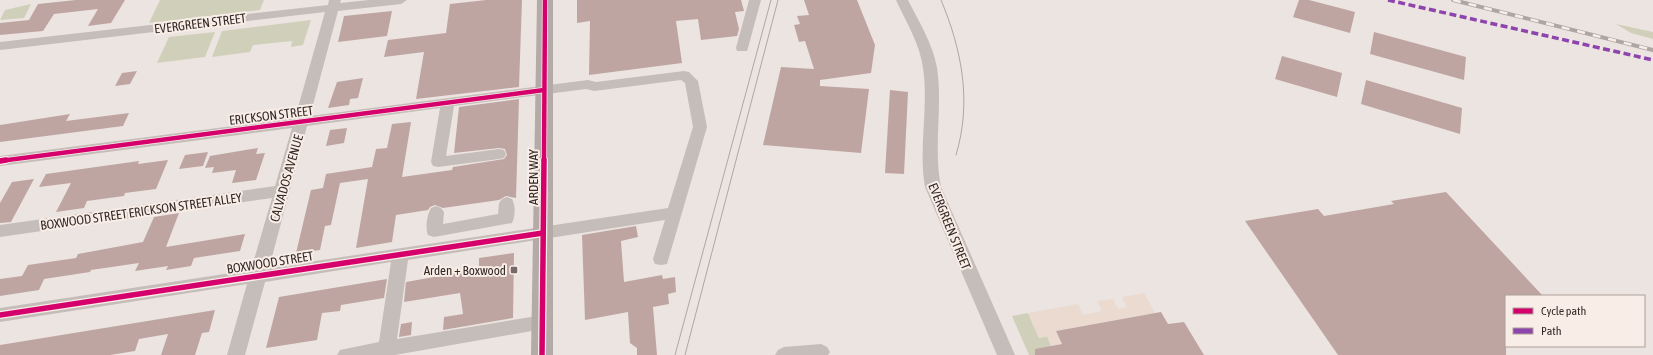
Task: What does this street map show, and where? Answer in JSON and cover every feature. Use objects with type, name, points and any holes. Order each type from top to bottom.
[{"type":"main road","name":"ARDEN WAY","points":[[542,355],[545,0]]},
{"type":"street","name":"EVERGREEN STREET","points":[[0,46],[334,4],[396,0]]},
{"type":"street","points":[[742,48],[756,0]]},
{"type":"street","name":"EVERGREEN STREET","points":[[902,0],[926,53],[930,70],[929,167],[933,187],[1006,355]]},
{"type":"street","name":"CALVADOS AVENUE","points":[[236,355],[334,4]]},
{"type":"street","name":"ERICKSON STREET","points":[[0,161],[588,84],[594,87],[684,76],[688,77],[691,81],[700,126],[674,213]]},
{"type":"street","points":[[448,103],[438,162],[499,154]]},
{"type":"street","name":"BOXWOOD STREET ERICKSON STREET ALLEY","points":[[0,231],[282,191]]},
{"type":"street","points":[[436,212],[434,231],[506,219],[507,203]]},
{"type":"street","points":[[661,259],[674,213]]},
{"type":"street","name":"BOXWOOD STREET","points":[[0,315],[401,253],[674,213]]},
{"type":"street","points":[[451,246],[452,228]]},
{"type":"street","points":[[387,352],[401,253]]},
{"type":"street","points":[[346,355],[387,352],[543,322]]},
{"type":"street","points":[[784,355],[821,352]]},
{"type":"green space","points":[[160,0],[264,0],[260,10],[149,23]]},
{"type":"green space","points":[[31,4],[24,18],[0,20],[5,10]]},
{"type":"green space","points":[[311,20],[303,45],[291,47],[292,41],[253,45],[250,52],[212,57],[222,31]]},
{"type":"green space","points":[[1616,24],[1653,32],[1653,39],[1631,33]]},
{"type":"green space","points":[[215,32],[205,57],[157,63],[169,37]]},
{"type":"green space","points":[[1028,313],[1039,338],[1047,336],[1051,346],[1048,355],[1029,355],[1012,316]]},
{"type":"shaded area","points":[[1144,293],[1155,313],[1056,331],[1062,344],[1051,346],[1047,336],[1039,338],[1028,313],[1078,304],[1083,315],[1102,311],[1097,301],[1113,299],[1118,309],[1127,307],[1122,297]]},
{"type":"building","points":[[76,0],[125,0],[111,23],[88,26],[98,9],[54,14],[43,31],[0,35],[0,23],[29,20],[38,4]]},
{"type":"building","points":[[486,0],[522,0],[519,87],[416,99],[424,52],[384,57],[388,40],[446,33],[450,4]]},
{"type":"building","points":[[577,0],[741,0],[744,11],[735,12],[739,29],[737,36],[701,40],[698,19],[676,21],[682,63],[589,75],[590,21],[577,23]]},
{"type":"building","points":[[804,0],[857,0],[875,45],[871,73],[820,80],[820,86],[869,89],[861,153],[763,145],[781,67],[814,69],[805,41],[799,42],[794,25],[800,24],[797,16],[809,15]]},
{"type":"building","points":[[1299,0],[1309,0],[1355,12],[1350,33],[1293,17]]},
{"type":"building","points":[[392,11],[387,36],[338,42],[344,16]]},
{"type":"building","points":[[1374,32],[1466,57],[1464,80],[1370,54]]},
{"type":"building","points":[[1282,56],[1342,73],[1337,97],[1275,79]]},
{"type":"building","points":[[137,71],[130,84],[115,86],[122,73]]},
{"type":"building","points":[[363,78],[358,98],[350,99],[349,105],[328,108],[337,82]]},
{"type":"building","points":[[1366,80],[1462,108],[1460,134],[1361,104]]},
{"type":"building","points":[[890,90],[908,92],[904,174],[885,173]]},
{"type":"building","points":[[519,99],[516,198],[506,196],[499,200],[443,208],[435,205],[430,207],[428,210],[396,215],[392,242],[356,248],[368,179],[340,183],[331,225],[325,226],[320,250],[296,253],[311,190],[323,188],[326,174],[372,167],[376,149],[387,148],[392,124],[411,122],[402,177],[452,170],[453,167],[504,159],[507,155],[505,149],[499,148],[454,153],[459,107]]},
{"type":"building","points":[[129,113],[123,126],[0,142],[0,125],[70,114],[66,121]]},
{"type":"building","points":[[347,128],[344,143],[326,146],[330,130]]},
{"type":"building","points":[[258,148],[256,154],[265,153],[256,180],[232,183],[236,170],[212,173],[214,167],[205,168],[210,156]]},
{"type":"building","points":[[208,152],[203,166],[179,169],[185,155]]},
{"type":"building","points":[[168,160],[156,189],[125,193],[124,196],[87,201],[84,208],[56,212],[71,183],[39,187],[46,174],[139,161],[138,164]]},
{"type":"building","points":[[34,179],[11,222],[0,223],[0,203],[12,182]]},
{"type":"building","points":[[1446,192],[1542,295],[1505,295],[1506,355],[1338,355],[1245,221],[1318,209],[1324,216],[1394,204],[1391,201]]},
{"type":"building","points":[[179,213],[166,247],[245,234],[240,251],[194,258],[191,266],[166,270],[168,266],[135,271],[139,263],[91,270],[90,272],[44,279],[39,290],[0,296],[0,279],[22,276],[28,265],[76,258],[78,254],[143,242],[154,217]]},
{"type":"building","points":[[636,226],[638,237],[621,241],[624,282],[662,275],[663,279],[675,277],[676,292],[668,294],[669,304],[653,307],[657,355],[637,355],[637,348],[630,343],[628,312],[585,320],[582,235]]},
{"type":"building","points":[[514,253],[513,318],[443,330],[444,317],[463,314],[460,293],[404,302],[406,282],[479,269],[479,258]]},
{"type":"building","points":[[387,279],[384,298],[341,305],[340,311],[322,313],[317,340],[266,348],[279,297]]},
{"type":"building","points":[[215,310],[209,332],[202,333],[195,355],[161,355],[168,334],[139,339],[135,351],[110,355],[0,355],[0,345]]},
{"type":"building","points":[[1161,312],[1168,324],[1184,322],[1204,355],[1035,355],[1035,349],[1062,344],[1056,331]]},
{"type":"building","points":[[412,322],[411,335],[399,337],[401,324]]},
{"type":"tram line","points":[[675,355],[771,0]]},
{"type":"tram line","points":[[685,355],[778,0]]},
{"type":"tram line","points":[[941,0],[959,57],[964,96],[961,135],[956,155]]},
{"type":"railway","points":[[1453,0],[1653,50]]},
{"type":"marked path","points":[[1388,0],[1653,60]]},
{"type":"cycle path","points":[[542,355],[545,0]]},
{"type":"cycle path","points":[[0,161],[544,90]]},
{"type":"cycle path","points":[[0,315],[543,233]]},
{"type":"place","name":"Arden + Boxwood","points":[[514,270]]}]
